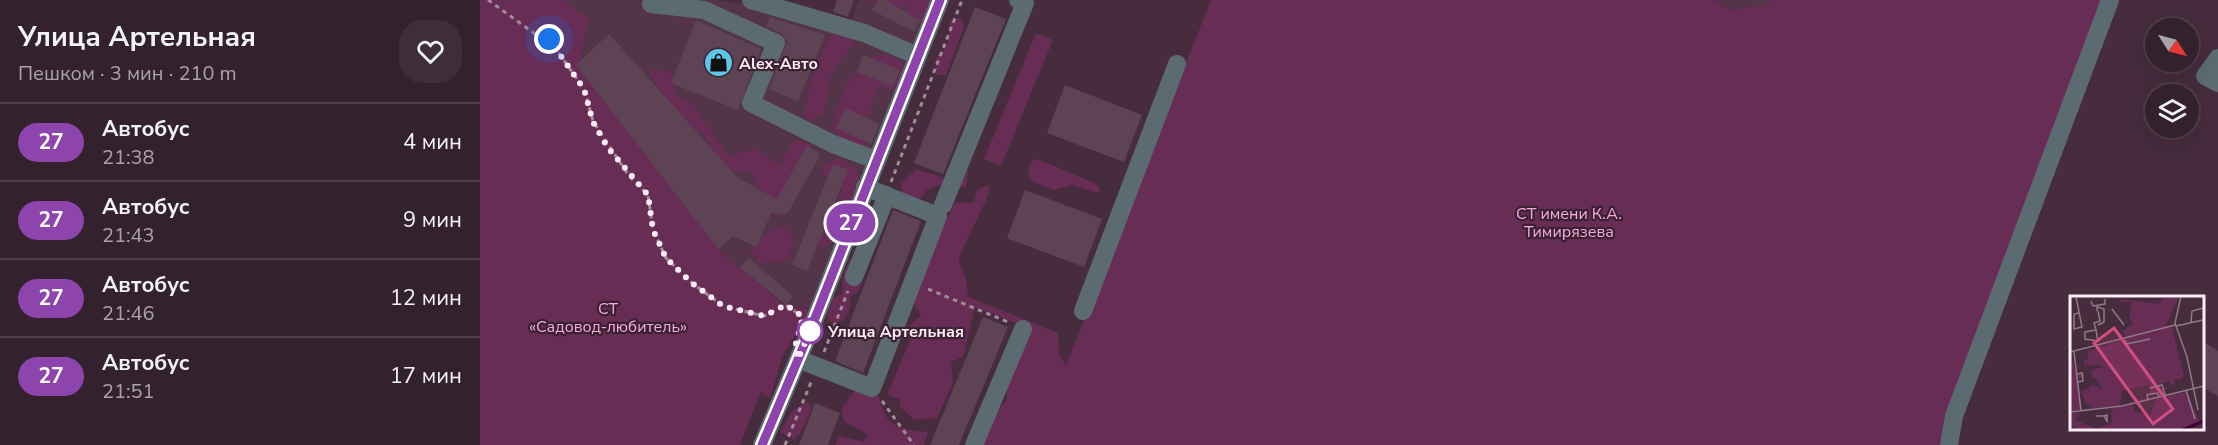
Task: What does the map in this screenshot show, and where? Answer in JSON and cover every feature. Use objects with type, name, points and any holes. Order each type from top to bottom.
[{"type":"street","points":[[750,0],[864,33],[918,56]]},
{"type":"street","points":[[762,445],[940,0]]},
{"type":"street","points":[[944,205],[1025,3],[1018,0]]},
{"type":"street","points":[[1949,445],[1954,416],[2110,0]]},
{"type":"street","points":[[651,4],[704,10],[776,43],[751,103],[833,144],[876,160]]},
{"type":"street","points":[[2218,58],[2205,76],[2218,83]]},
{"type":"street","points":[[1083,311],[1177,64]]},
{"type":"street","points":[[798,359],[872,388],[913,283],[938,216],[865,187]]},
{"type":"street","points":[[854,277],[887,195]]},
{"type":"street","points":[[974,445],[1023,329]]},
{"type":"path","points":[[488,0],[538,36],[549,39],[584,89],[593,122],[603,139],[629,176],[648,195],[653,230],[666,258],[692,283],[723,306],[764,316],[786,305],[803,317]]},
{"type":"path","points":[[894,171],[962,0]]},
{"type":"path","points":[[913,283],[1023,329]]},
{"type":"path","points":[[872,388],[914,445]]},
{"type":"shaded area","points":[[526,0],[718,0],[851,22],[859,0],[933,0],[809,309],[786,305],[719,250]]},
{"type":"shaded area","points":[[1713,0],[1790,0],[1788,4],[1730,10]]},
{"type":"green space","name":"СТ «Садовод-любитель»","points":[[480,0],[565,0],[589,20],[579,59],[722,235],[717,248],[783,304],[811,310],[783,355],[770,399],[761,391],[740,445],[480,445]]},
{"type":"green space","points":[[871,0],[938,0],[928,24],[911,24],[906,6],[885,11]]},
{"type":"green space","name":"СТ имени К.А. Тимирязева","points":[[1211,0],[1713,0],[1730,10],[1770,5],[1767,0],[2103,0],[1942,445],[980,445],[989,422],[1007,399],[1006,379],[1026,327],[975,307],[963,357],[951,362],[953,383],[937,418],[915,420],[899,406],[901,400],[887,395],[911,338],[902,337],[903,331],[921,315],[913,304],[929,254],[955,203],[974,202],[977,190],[989,185],[988,196],[958,259],[966,279],[968,297],[1058,333],[1059,353],[1066,366]]},
{"type":"green space","points":[[961,17],[964,27],[946,75],[936,75],[936,58],[947,45],[950,22]]},
{"type":"green space","points":[[833,29],[852,32],[854,42],[830,76],[824,114],[810,121],[803,116],[814,70]]},
{"type":"green space","points":[[1036,33],[1053,40],[1001,166],[984,159]]},
{"type":"green space","points":[[890,55],[909,67],[906,79],[892,89],[879,86],[866,121],[868,140],[862,152],[844,145],[832,126],[846,85],[872,57]]},
{"type":"green space","points":[[648,70],[670,71],[677,96],[691,103],[729,156],[757,149],[780,165],[794,139],[811,144],[811,156],[779,217],[764,207],[751,172],[727,171],[701,132],[680,129]]},
{"type":"green space","points":[[839,157],[857,170],[861,191],[843,237],[821,248],[811,228],[829,223],[843,189],[823,175],[825,165]]},
{"type":"green space","points":[[1035,159],[1099,186],[1100,192],[1072,185],[1054,190],[1034,182],[1028,175],[1030,163]]},
{"type":"green space","points":[[962,166],[968,169],[966,187],[954,189],[938,185],[927,190],[921,198],[911,198],[903,194],[901,184],[916,169],[947,179]]},
{"type":"green space","points":[[880,203],[870,256],[859,291],[849,298],[851,305],[844,320],[833,324],[827,318],[832,299],[843,293],[843,278],[847,265],[864,243],[861,226],[866,210]]},
{"type":"green space","points":[[784,225],[795,239],[787,260],[760,264],[750,250],[767,233]]},
{"type":"green space","points":[[856,389],[879,396],[885,415],[895,425],[909,430],[928,432],[924,445],[835,445],[839,436],[864,442],[868,435],[844,421],[841,409]]},
{"type":"green space","points":[[807,402],[812,407],[802,430],[794,440],[780,432],[792,411]]},
{"type":"building","points":[[837,0],[854,0],[848,17],[833,12]]},
{"type":"building","points":[[878,0],[885,0],[920,20],[914,32],[872,10]]},
{"type":"building","points":[[975,7],[1006,19],[943,174],[914,163]]},
{"type":"building","points":[[770,17],[825,35],[798,101],[769,89],[787,42],[781,33],[766,26]]},
{"type":"building","points":[[696,20],[761,49],[738,110],[671,83]]},
{"type":"building","points":[[609,34],[738,178],[777,199],[807,145],[821,154],[787,214],[771,213],[757,247],[732,236],[729,240],[726,239],[728,240],[719,250],[576,65]]},
{"type":"building","points":[[863,55],[900,70],[893,86],[857,72]]},
{"type":"building","points":[[1065,85],[1142,115],[1124,162],[1047,133]]},
{"type":"building","points":[[846,108],[879,124],[871,144],[836,128]]},
{"type":"building","points":[[833,164],[848,170],[807,271],[792,265]]},
{"type":"building","points":[[1025,190],[1102,219],[1084,267],[1007,238]]},
{"type":"building","points":[[893,210],[921,221],[863,373],[835,361]]},
{"type":"building","points":[[749,258],[793,296],[786,305],[740,268]]},
{"type":"building","points":[[983,317],[1008,327],[959,445],[930,445]]},
{"type":"building","points":[[2203,342],[2218,351],[2218,396],[2203,388]]},
{"type":"building","points":[[815,403],[840,413],[828,445],[799,445]]},
{"type":"bus line","name":"27","points":[[762,445],[810,331],[940,0]]},
{"type":"place","name":"Alex-Авто","points":[[718,63]]},
{"type":"place","name":"Улица Артельная","points":[[810,331]]},
{"type":"route","points":[[549,39],[584,89],[593,122],[608,148],[629,176],[648,195],[653,230],[666,258],[692,283],[723,306],[764,316],[786,305],[803,317],[795,347],[798,359],[810,331]]}]
